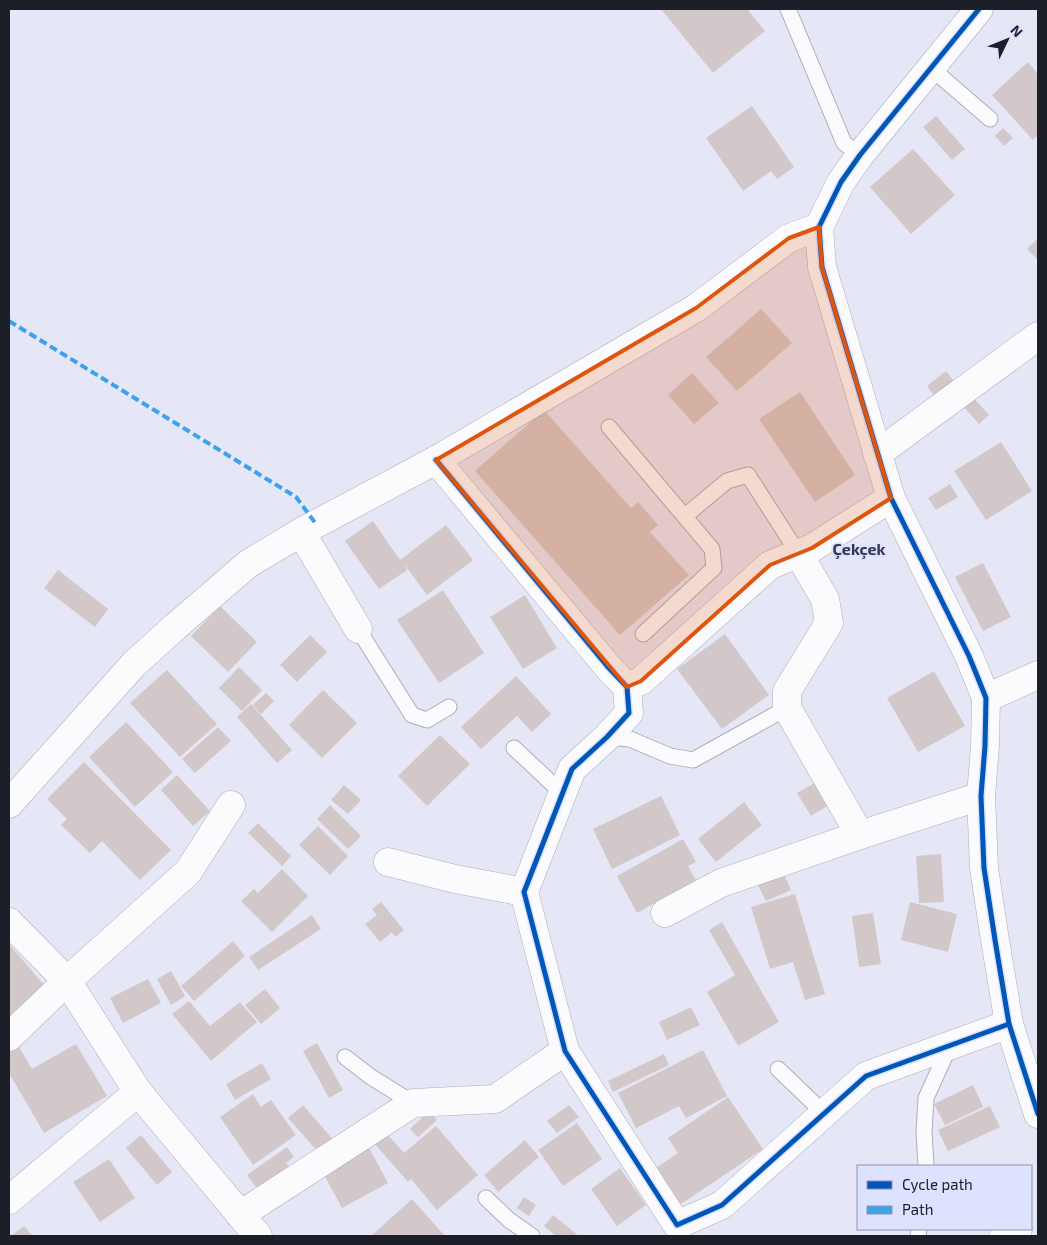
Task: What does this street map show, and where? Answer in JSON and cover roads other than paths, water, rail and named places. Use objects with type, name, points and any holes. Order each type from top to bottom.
[{"type":"street","points":[[979,9],[860,155],[841,182],[819,227],[822,268],[891,498],[969,656],[986,698],[981,796],[984,868],[994,940],[1009,1024],[1038,1114]]},
{"type":"street","points":[[9,804],[134,664],[248,564],[301,532],[436,460],[696,308],[789,238],[819,227]]},
{"type":"street","points":[[877,454],[1038,336]]},
{"type":"street","points":[[436,460],[608,667],[627,686],[630,713],[572,769],[524,892],[565,1051],[673,1231],[722,1205],[866,1076],[1009,1024]]},
{"type":"street","points":[[627,686],[641,681],[770,565],[812,548],[891,498]]},
{"type":"street","points":[[301,532],[358,629]]},
{"type":"street","points":[[798,553],[825,599],[829,623],[787,691],[787,708],[860,835]]},
{"type":"street","points":[[986,698],[1038,675]]},
{"type":"street","points":[[665,913],[721,883],[981,796]]},
{"type":"street","points":[[9,1037],[188,872],[231,805]]},
{"type":"street","points":[[388,862],[455,879],[524,892]]},
{"type":"street","points":[[9,922],[67,982],[138,1092],[258,1236]]},
{"type":"street","points":[[240,1215],[413,1102],[495,1099],[565,1051]]},
{"type":"street","points":[[9,1200],[138,1092]]},
{"type":"street","points":[[1004,1236],[1016,1230]]},
{"type":"lane","points":[[788,9],[844,143],[860,155]]},
{"type":"lane","points":[[931,68],[990,119]]},
{"type":"lane","points":[[609,427],[712,549],[714,568],[643,634]]},
{"type":"lane","points":[[685,516],[727,481],[748,474],[798,553]]},
{"type":"lane","points":[[358,629],[412,715],[427,720],[449,708]]},
{"type":"lane","points":[[607,737],[630,739],[670,756],[693,760],[787,708]]},
{"type":"lane","points":[[514,748],[562,793]]},
{"type":"lane","points":[[926,1165],[924,1132],[926,1098],[950,1046]]},
{"type":"lane","points":[[345,1057],[371,1077],[413,1102]]},
{"type":"lane","points":[[778,1069],[824,1113]]},
{"type":"lane","points":[[486,1198],[509,1220],[532,1236]]},
{"type":"district","name":"Çekçek","points":[[859,549]]}]
